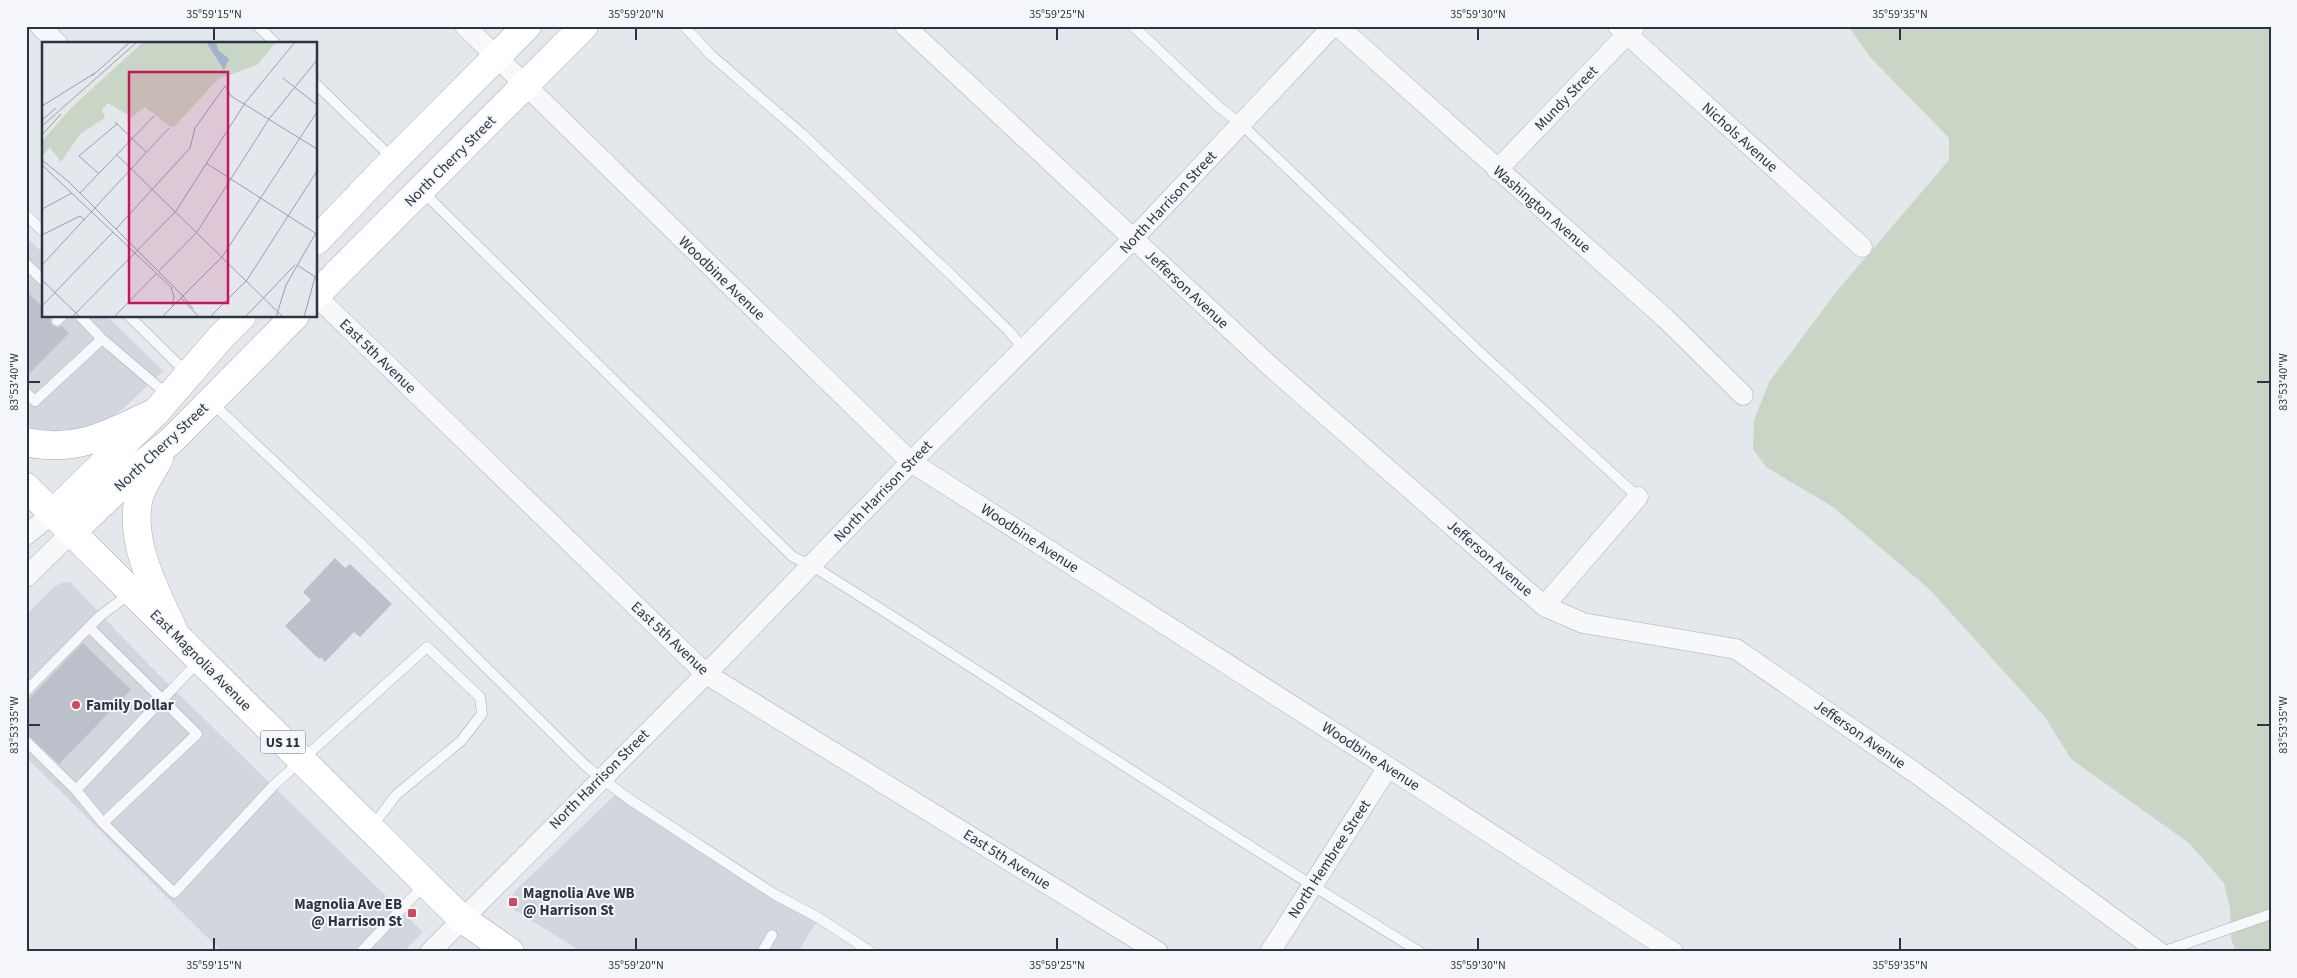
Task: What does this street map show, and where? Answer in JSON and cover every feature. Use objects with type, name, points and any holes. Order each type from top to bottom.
[{"type":"main road","points":[[318,239],[527,26]]},
{"type":"main road","name":"North Cherry Street","points":[[318,294],[584,26]]},
{"type":"main road","name":"North Cherry Street","points":[[53,513],[163,404],[240,318]]},
{"type":"main road","name":"North Cherry Street","points":[[72,532],[144,463],[171,441],[293,318]]},
{"type":"main road","points":[[26,442],[56,447],[85,443],[163,404]]},
{"type":"main road","points":[[171,441],[150,474],[140,495],[136,514],[137,530],[150,574],[175,634]]},
{"type":"main road","name":"East Magnolia Avenue","points":[[26,487],[461,918],[510,952]]},
{"type":"street","points":[[40,26],[56,42]]},
{"type":"street","name":"Woodbine Avenue","points":[[465,26],[911,462],[1673,952]]},
{"type":"street","name":"Jefferson Avenue","points":[[905,26],[1271,367],[1544,606],[1583,623],[1736,649],[1917,774],[2161,952]]},
{"type":"street","name":"North Harrison Street","points":[[430,952],[461,918],[706,674],[911,462],[1134,239],[1333,26]]},
{"type":"street","name":"Washington Avenue","points":[[1338,26],[1497,170],[1665,318],[1743,395]]},
{"type":"street","name":"Mundy Street","points":[[1497,170],[1627,29]]},
{"type":"street","name":"Nichols Avenue","points":[[1627,29],[1862,247]]},
{"type":"street","name":"East 5th Avenue","points":[[318,298],[706,674],[1158,952]]},
{"type":"street","points":[[1544,606],[1638,497]]},
{"type":"street","name":"North Cherry Street","points":[[26,535],[53,513]]},
{"type":"street","name":"North Cherry Street","points":[[26,577],[72,532]]},
{"type":"street","name":"North Hembree Street","points":[[1270,952],[1388,767]]},
{"type":"lane","points":[[258,26],[274,42]]},
{"type":"lane","points":[[684,26],[711,55],[802,134],[944,268],[1008,330],[1024,349]]},
{"type":"lane","points":[[1132,26],[1219,107],[1241,124],[1484,355],[1638,497]]},
{"type":"lane","points":[[318,86],[394,160]]},
{"type":"lane","points":[[421,190],[793,557],[811,565],[1312,886],[1420,952]]},
{"type":"lane","points":[[26,215],[42,230]]},
{"type":"lane","points":[[26,264],[42,279]]},
{"type":"lane","points":[[26,280],[34,272]]},
{"type":"lane","points":[[82,318],[163,404]]},
{"type":"lane","points":[[131,318],[188,374]]},
{"type":"lane","points":[[26,393],[36,401],[102,339]]},
{"type":"lane","points":[[210,401],[356,539],[587,767],[629,799],[774,894],[819,918],[871,952]]},
{"type":"lane","points":[[26,691],[89,627],[132,592]]},
{"type":"lane","points":[[89,627],[164,699],[197,734],[103,822]]},
{"type":"lane","points":[[26,741],[76,790],[103,822],[174,892],[274,785],[427,647],[480,697],[482,714],[461,741],[396,795],[371,828]]},
{"type":"lane","points":[[76,790],[201,660]]},
{"type":"lane","points":[[361,952],[426,884]]},
{"type":"lane","points":[[2161,952],[2271,914]]},
{"type":"lane","points":[[762,952],[772,935]]},
{"type":"shaded area","points":[[26,237],[42,252],[42,318],[109,318],[163,371],[123,409],[104,422],[53,436],[26,426]]},
{"type":"shaded area","points":[[63,582],[70,582],[153,669],[423,932],[403,952],[222,952],[26,757],[26,615],[54,587]]},
{"type":"shaded area","points":[[619,791],[819,918],[798,952],[582,952],[513,909],[510,903],[515,891]]},
{"type":"green space","points":[[1848,26],[2271,26],[2271,952],[2236,952],[2231,939],[2230,908],[2224,883],[2189,843],[2071,759],[2045,717],[1930,590],[1833,507],[1766,467],[1753,449],[1754,420],[1769,382],[1837,291],[1949,160],[1949,138],[1870,57]]},
{"type":"building","points":[[26,291],[42,306],[42,318],[51,318],[50,322],[53,326],[58,328],[62,326],[69,333],[26,377]]},
{"type":"building","points":[[335,558],[345,568],[350,564],[392,604],[360,637],[354,632],[325,662],[321,657],[319,659],[285,626],[311,600],[303,592]]},
{"type":"building","points":[[83,643],[131,690],[59,764],[26,733],[26,702]]},
{"type":"place","name":"Family Dollar","points":[[76,705]]},
{"type":"place","name":"Magnolia Ave WB @ Harrison St","points":[[513,902]]},
{"type":"place","name":"Magnolia Ave EB @ Harrison St","points":[[412,913]]}]
